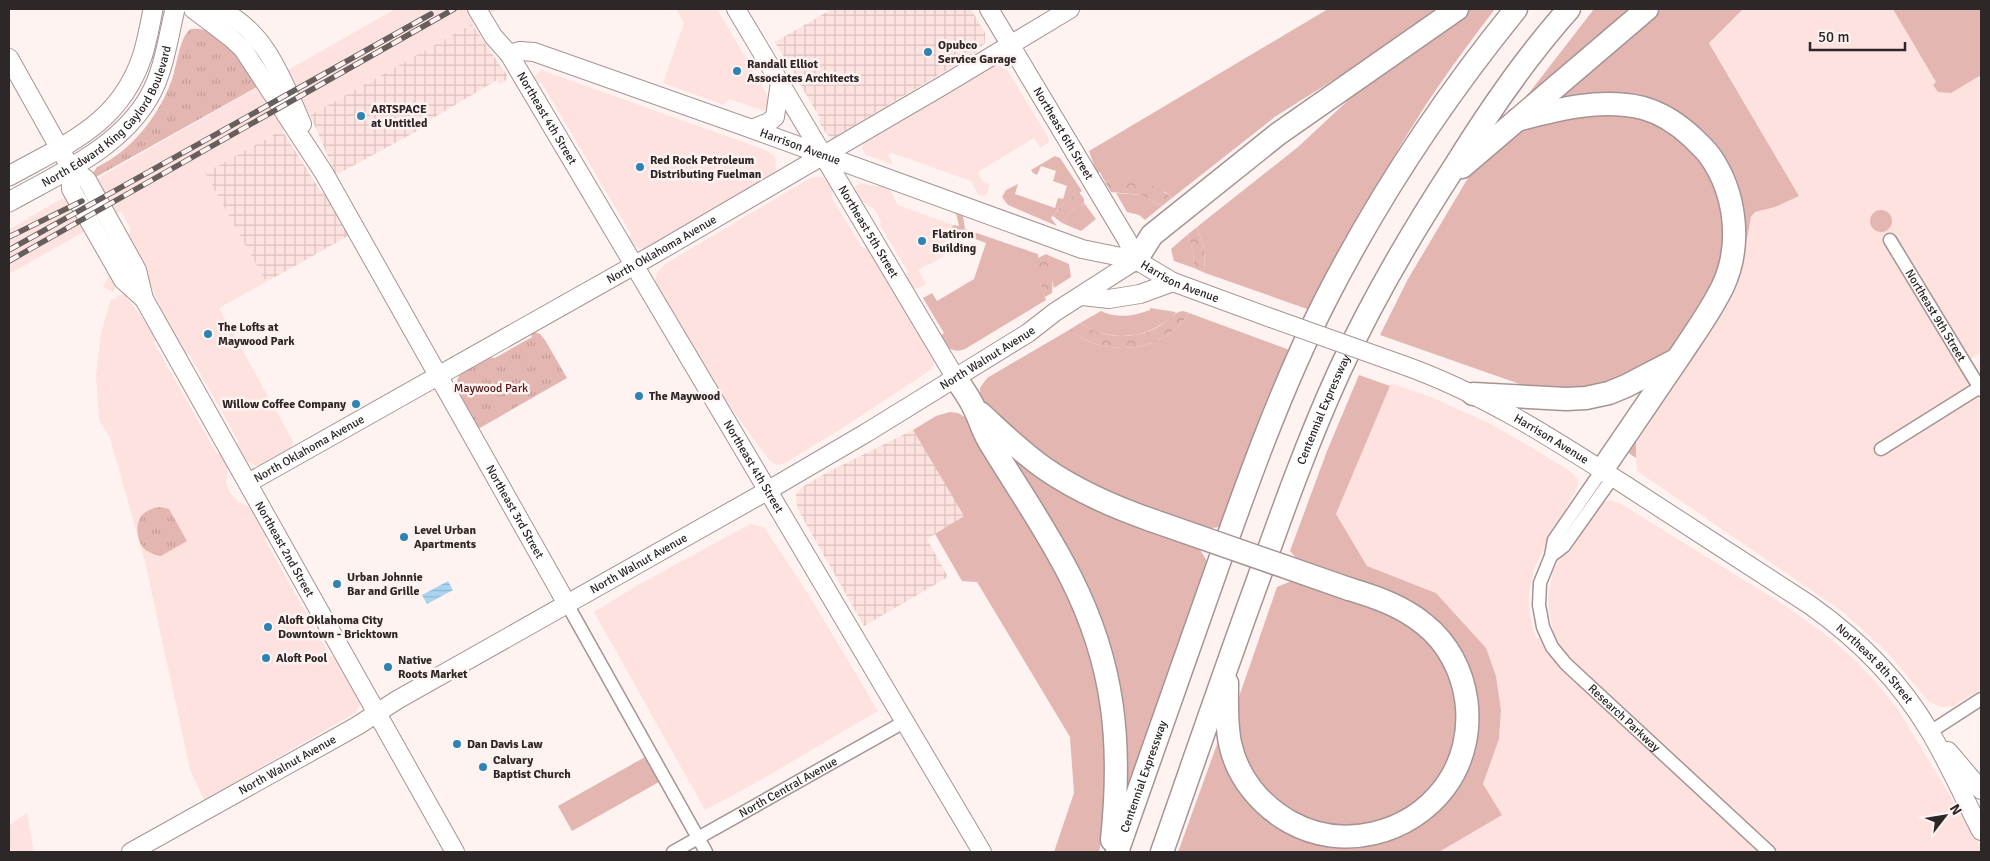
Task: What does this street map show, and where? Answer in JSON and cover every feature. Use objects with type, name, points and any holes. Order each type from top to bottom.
[{"type":"highway","points":[[1136,260],[1152,234],[1278,134],[1457,9]]},
{"type":"highway","name":"Centennial Expressway","points":[[1117,852],[1255,460],[1292,371],[1326,300],[1384,196],[1429,124],[1478,55],[1516,9]]},
{"type":"highway","name":"Centennial Expressway","points":[[1162,852],[1292,488],[1340,371],[1392,268],[1443,184],[1483,121],[1569,9]]},
{"type":"highway","points":[[1443,184],[1647,9]]},
{"type":"highway","points":[[1517,120],[1557,109],[1596,104],[1617,104],[1644,108],[1663,116],[1682,128],[1709,155],[1725,182],[1730,200],[1734,230],[1733,246],[1723,285],[1608,474]]},
{"type":"highway","points":[[1473,394],[1566,399],[1586,398],[1609,393],[1626,386],[1677,360]]},
{"type":"highway","points":[[955,377],[975,410],[987,438],[1071,577],[1097,640],[1112,699],[1116,738],[1117,786],[1111,852]]},
{"type":"highway","points":[[975,410],[1022,451],[1052,473],[1097,498],[1152,520],[1397,606],[1425,624],[1446,647],[1464,685],[1467,703],[1467,722],[1461,754],[1446,786],[1433,801],[1400,825],[1384,832],[1353,837],[1336,837],[1301,828],[1268,807],[1254,794],[1233,757],[1229,742],[1227,667]]},
{"type":"main road","name":"North Edward King Gaylord Boulevard","points":[[9,176],[98,124],[112,111],[124,94],[142,56],[153,9]]},
{"type":"main road","name":"North Edward King Gaylord Boulevard","points":[[9,202],[111,141],[128,125],[146,102],[163,62],[175,9]]},
{"type":"street","points":[[193,9],[230,37],[271,78]]},
{"type":"street","points":[[218,9],[231,15],[250,29],[264,47],[271,78]]},
{"type":"street","points":[[477,9],[493,36],[510,54]]},
{"type":"street","points":[[491,9],[502,28],[510,54]]},
{"type":"street","name":"Northeast 5th Street","points":[[736,9],[955,377]]},
{"type":"street","name":"Northeast 6th Street","points":[[989,9],[1127,240],[1136,260]]},
{"type":"street","name":"North Oklahoma Avenue","points":[[248,483],[824,156],[1070,9]]},
{"type":"street","name":"Harrison Avenue","points":[[510,54],[520,51],[534,52],[1082,249],[1136,260],[1173,282],[1432,376],[1473,394],[1531,426],[1810,605]]},
{"type":"street","name":"Northeast 4th Street","points":[[510,54],[633,266],[982,852]]},
{"type":"street","points":[[9,58],[70,167]]},
{"type":"street","name":"Northeast 3rd Street","points":[[271,78],[706,852]]},
{"type":"street","points":[[752,129],[769,122],[775,117],[780,82]]},
{"type":"street","name":"Northeast 2nd Street","points":[[70,167],[71,189],[123,280],[144,299],[455,852]]},
{"type":"street","name":"Northeast 9th Street","points":[[1890,240],[1980,384]]},
{"type":"street","name":"North Walnut Avenue","points":[[131,852],[767,491],[1028,333],[1055,312],[1136,260]]},
{"type":"street","points":[[1082,296],[1110,300],[1140,294],[1173,282]]},
{"type":"street","points":[[1881,449],[1980,384]]},
{"type":"street","name":"Research Parkway","points":[[1608,474],[1554,540],[1551,556],[1540,583],[1539,605],[1542,627],[1559,657],[1769,852]]},
{"type":"street","name":"Northeast 8th Street","points":[[1810,605],[1840,627],[1873,657],[1903,693],[1930,732],[1981,790]]},
{"type":"street","points":[[1930,732],[1981,699]]},
{"type":"street","name":"North Central Avenue","points":[[672,852],[904,722]]},
{"type":"street","name":"Northeast 8th Street","points":[[1930,732],[1981,831]]},
{"type":"shaded area","points":[[395,9],[499,9],[205,173],[266,282],[219,308],[293,441],[291,449],[263,465],[256,466],[244,460],[235,445],[239,442],[189,354],[185,356],[167,322],[135,251],[113,292],[103,287],[131,230],[121,211],[9,274],[9,229]]},
{"type":"shaded area","points":[[676,9],[717,9],[772,103],[772,108],[764,111],[729,99],[724,105],[663,83],[684,23]]},
{"type":"shaded area","points":[[832,9],[971,9],[985,33],[985,43],[975,53],[832,139],[819,122],[820,118],[775,42]]},
{"type":"shaded area","points":[[1743,9],[1957,9],[1981,51],[1981,353],[1966,362],[1969,370],[1965,376],[1981,404],[1981,689],[1954,706],[1941,707],[1929,702],[1888,653],[1843,612],[1637,471],[1636,440],[1733,291],[1741,270],[1751,217],[1755,212],[1775,207],[1799,196],[1709,42]]},
{"type":"shaded area","points":[[472,24],[507,75],[507,79],[500,84],[497,80],[418,127],[419,130],[336,175],[310,115]]},
{"type":"shaded area","points":[[994,65],[1008,71],[1048,137],[1049,142],[1040,148],[1034,138],[978,172],[983,182],[990,184],[987,194],[984,196],[978,195],[971,181],[892,153],[888,155],[893,163],[891,164],[866,155],[862,148],[864,140]]},
{"type":"shaded area","points":[[541,70],[768,151],[775,157],[776,169],[771,175],[651,247],[642,249],[632,245],[628,240],[631,234],[541,82],[536,83],[534,77]]},
{"type":"shaded area","points":[[282,130],[319,189],[331,202],[350,235],[266,282],[205,173]]},
{"type":"shaded area","points":[[812,177],[822,177],[830,183],[833,188],[832,198],[862,247],[870,249],[934,361],[932,369],[929,371],[841,429],[785,463],[777,465],[769,460],[720,393],[655,282],[657,273],[665,264]]},
{"type":"shaded area","points":[[860,183],[889,188],[898,205],[953,225],[943,257],[918,270],[926,284],[916,289],[912,288],[905,276],[908,272],[880,225],[881,221],[874,209],[860,200],[855,191],[855,186]]},
{"type":"shaded area","points":[[124,293],[157,339],[154,343],[217,454],[222,452],[228,467],[226,483],[230,493],[239,502],[253,509],[267,535],[265,540],[331,657],[335,655],[360,700],[360,705],[355,713],[204,800],[190,770],[146,566],[110,438],[99,420],[96,375],[101,332],[111,300]]},
{"type":"shaded area","points":[[1391,383],[1431,397],[1491,424],[1570,471],[1577,478],[1578,485],[1575,492],[1535,566],[1529,593],[1529,603],[1536,639],[1553,629],[1549,616],[1548,594],[1553,571],[1561,557],[1601,503],[1610,500],[1621,504],[1778,601],[1821,631],[1853,658],[1876,682],[1899,711],[1981,847],[1981,852],[1439,852],[1501,815],[1483,784],[1499,739],[1501,710],[1496,676],[1486,648],[1436,593],[1367,566],[1336,514]]},
{"type":"shaded area","points":[[913,430],[965,517],[927,539],[948,577],[864,626],[797,508],[796,494],[802,487],[830,471]]},
{"type":"shaded area","points":[[750,524],[764,527],[812,600],[878,711],[752,785],[705,810],[594,612],[636,586]]},
{"type":"shaded area","points":[[27,813],[34,852],[9,852],[9,825]]},
{"type":"green space","points":[[1328,9],[1447,9],[1276,116],[1172,198],[1165,192],[1110,180],[1105,182],[1100,172],[1097,174],[1089,151]]},
{"type":"green space","points":[[1468,9],[1495,9],[1447,74],[1405,138],[1363,210],[1310,310],[1205,273],[1204,248],[1197,227],[1298,147],[1374,76]]},
{"type":"green space","points":[[1594,9],[1637,9],[1522,102]]},
{"type":"green space","points":[[1657,9],[1743,9],[1709,43],[1799,196],[1775,207],[1755,212],[1751,217],[1741,270],[1733,291],[1636,440],[1636,458],[1624,450],[1741,233],[1681,119],[1554,98]]},
{"type":"green space","points":[[1893,9],[1981,9],[1981,75],[1951,93],[1938,92],[1933,85],[1936,82]]},
{"type":"green space","points":[[191,29],[213,33],[223,39],[239,57],[257,87],[96,177],[93,173],[97,167],[121,152],[132,142],[142,132],[159,108],[171,82],[181,45]]},
{"type":"green space","points":[[1607,111],[1655,121],[1690,145],[1713,176],[1726,223],[1717,278],[1680,338],[1671,348],[1661,357],[1608,387],[1537,390],[1380,335],[1408,279],[1471,171],[1511,137],[1533,126]]},
{"type":"green space","points":[[1055,156],[1060,158],[1082,191],[1063,204],[1051,218],[1057,226],[1008,205],[1002,197],[1006,190],[1018,184],[1015,194],[1055,208],[1058,198],[1063,199],[1067,186],[1053,181],[1056,171],[1041,166],[1037,175],[1031,170]]},
{"type":"green space","points":[[1110,180],[1127,180],[1151,185],[1172,198],[1162,206],[1141,195],[1111,192],[1105,182]]},
{"type":"green space","points":[[1079,192],[1084,199],[1084,203],[1069,213],[1062,223],[1053,216],[1063,204]]},
{"type":"green space","points":[[1116,193],[1141,195],[1162,206],[1145,220],[1139,215],[1127,212]]},
{"type":"green space","points":[[1084,203],[1096,219],[1081,231],[1062,223],[1069,213]]},
{"type":"green space","points":[[1881,210],[1889,213],[1892,221],[1889,229],[1881,232],[1873,229],[1870,221],[1873,213]]},
{"type":"green space","points":[[956,213],[963,216],[965,229],[1038,254],[1040,284],[1046,300],[965,349],[956,351],[947,346],[940,336],[944,333],[923,298],[932,293],[937,301],[974,279],[986,243],[951,230],[953,225],[959,226]]},
{"type":"green space","points":[[1197,227],[1204,248],[1205,273],[1194,268],[1193,250],[1187,235]]},
{"type":"green space","points":[[1187,235],[1193,250],[1194,268],[1174,261],[1171,249]]},
{"type":"green space","points":[[1046,254],[1050,256],[1052,293],[1045,297],[1038,273],[1038,258]]},
{"type":"green space","points":[[1050,256],[1069,264],[1071,277],[1054,288],[1050,273]]},
{"type":"green space","points":[[1150,308],[1176,312],[1155,328],[1130,336],[1104,334],[1080,323],[1101,311],[1107,314],[1126,316],[1150,310]]},
{"type":"green space","points":[[1183,311],[1189,313],[1178,327],[1164,337],[1149,344],[1133,347],[1116,348],[1100,345],[1084,339],[1069,330],[1080,323],[1110,335],[1131,336],[1151,330],[1176,313]]},
{"type":"green space","points":[[1189,313],[1290,350],[1220,527],[1203,529],[1073,480],[985,405],[980,394],[980,388],[987,378],[1069,330],[1084,339],[1100,345],[1116,348],[1133,347],[1149,344],[1164,337],[1178,327]]},
{"type":"green space","name":"Maywood Park","points":[[534,332],[540,334],[545,340],[567,378],[478,429],[459,395],[457,382],[459,376],[468,368],[488,357],[495,358],[532,337],[531,334]]},
{"type":"green space","points":[[1359,375],[1390,386],[1336,514],[1367,566],[1436,593],[1486,648],[1496,676],[1501,710],[1499,739],[1483,784],[1502,815],[1439,852],[1178,852],[1220,736],[1251,800],[1367,842],[1459,776],[1455,648],[1301,564],[1290,551],[1327,451]]},
{"type":"green space","points":[[950,412],[958,413],[971,421],[1072,594],[1110,727],[1104,829],[1099,852],[1054,852],[1074,793],[1070,737],[977,582],[962,581],[935,534],[964,516],[913,430],[936,416]]},
{"type":"green space","points":[[1004,442],[1198,546],[1208,563],[1123,801],[1119,708]]},
{"type":"green space","points":[[161,507],[169,509],[187,541],[161,556],[150,553],[143,547],[139,540],[138,522],[148,510]]},
{"type":"green space","points":[[1294,580],[1360,599],[1424,632],[1457,685],[1456,751],[1423,803],[1365,829],[1296,819],[1249,776],[1232,717],[1277,587]]},
{"type":"green space","points":[[645,757],[659,782],[572,831],[558,806]]},
{"type":"water","points":[[448,581],[453,590],[427,604],[422,595]]},
{"type":"railway","points":[[9,261],[454,9]]},
{"type":"railway","points":[[9,250],[431,14]]},
{"type":"railway","points":[[9,237],[82,201]]},
{"type":"place","name":"Opubco Service Garage","points":[[928,52]]},
{"type":"place","name":"Randall Elliot Associates Architects","points":[[737,71]]},
{"type":"place","name":"ARTSPACE at Untitled","points":[[361,116]]},
{"type":"place","name":"Red Rock Petroleum Distributing Fuelman","points":[[640,167]]},
{"type":"place","name":"Flatiron Building","points":[[922,241]]},
{"type":"place","name":"The Lofts at Maywood Park","points":[[208,334]]},
{"type":"place","name":"The Maywood","points":[[639,396]]},
{"type":"place","name":"Willow Coffee Company","points":[[356,404]]},
{"type":"place","name":"Level Urban Apartments","points":[[404,537]]},
{"type":"place","name":"Urban Johnnie Bar and Grille","points":[[337,584]]},
{"type":"place","name":"Aloft Oklahoma City Downtown - Bricktown","points":[[268,627]]},
{"type":"place","name":"Aloft Pool","points":[[266,658]]},
{"type":"place","name":"Native Roots Market","points":[[388,667]]},
{"type":"place","name":"Dan Davis Law","points":[[457,744]]},
{"type":"place","name":"Calvary Baptist Church","points":[[483,767]]}]
